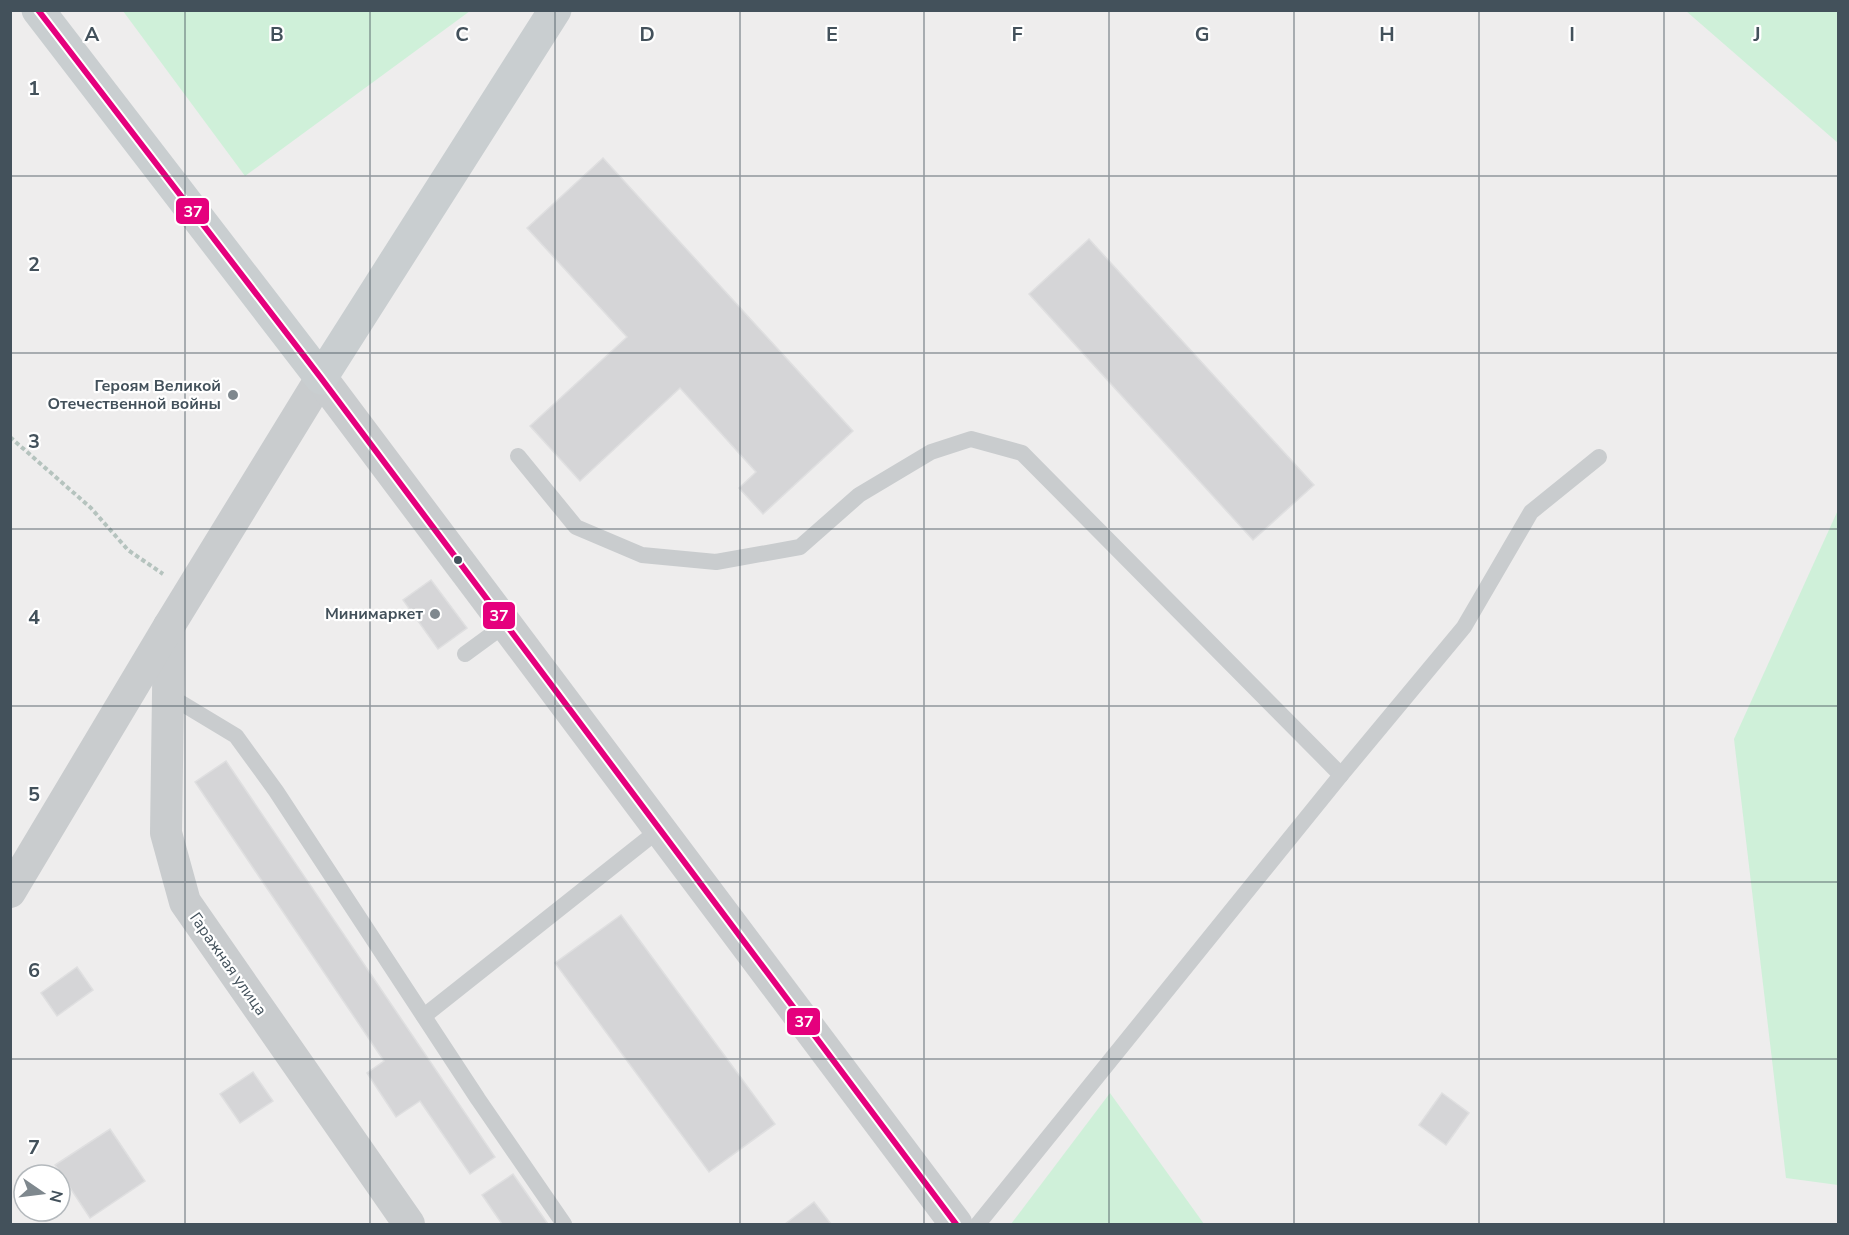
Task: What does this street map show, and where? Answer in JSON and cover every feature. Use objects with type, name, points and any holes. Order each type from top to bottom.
[{"type":"main road","points":[[38,10],[321,378],[555,10]]},
{"type":"street","points":[[10,892],[321,378],[956,1224]]},
{"type":"street","name":"Гаражная улица","points":[[169,626],[166,832],[185,902],[409,1224]]},
{"type":"lane","points":[[518,456],[576,527],[642,555],[716,562],[800,547],[859,495],[931,452],[971,439],[1022,453],[1341,775]]},
{"type":"lane","points":[[978,1224],[1341,775],[1464,627],[1531,512],[1599,457]]},
{"type":"lane","points":[[465,654],[506,624]]},
{"type":"lane","points":[[168,695],[236,736],[276,791],[564,1224]]},
{"type":"lane","points":[[424,1016],[660,830]]},
{"type":"path","points":[[10,437],[91,508],[128,550],[190,592]]},
{"type":"green space","points":[[123,11],[470,11],[245,176]]},
{"type":"green space","points":[[1686,11],[1838,11],[1838,143]]},
{"type":"green space","points":[[1838,510],[1838,1185],[1786,1178],[1734,739]]},
{"type":"green space","points":[[1110,1093],[1204,1224],[1011,1224]]},
{"type":"building","points":[[603,158],[853,431],[763,514],[739,488],[756,472],[680,388],[580,481],[530,426],[627,337],[527,228]]},
{"type":"building","points":[[1089,239],[1314,485],[1253,540],[1029,294]]},
{"type":"building","name":"Минимаркет","points":[[431,580],[467,628],[438,649],[403,600]]},
{"type":"building","points":[[226,761],[495,1157],[470,1174],[420,1101],[396,1117],[367,1073],[384,1061],[195,782]]},
{"type":"building","points":[[621,915],[775,1124],[709,1172],[555,963]]},
{"type":"building","points":[[77,967],[93,990],[57,1016],[41,993]]},
{"type":"building","points":[[253,1072],[273,1101],[240,1123],[220,1094]]},
{"type":"building","points":[[1442,1093],[1469,1113],[1446,1145],[1419,1125]]},
{"type":"building","points":[[110,1129],[145,1181],[90,1218],[72,1191],[72,1163],[58,1163]]},
{"type":"building","points":[[513,1174],[548,1224],[502,1224],[482,1195]]},
{"type":"building","points":[[814,1202],[831,1224],[785,1224]]},
{"type":"transit line","name":"37","points":[[38,10],[321,378],[956,1224]]},
{"type":"place","name":"Героям Великой Отечественной войны","points":[[233,395]]},
{"type":"place","name":"Минимаркет","points":[[435,614]]}]
